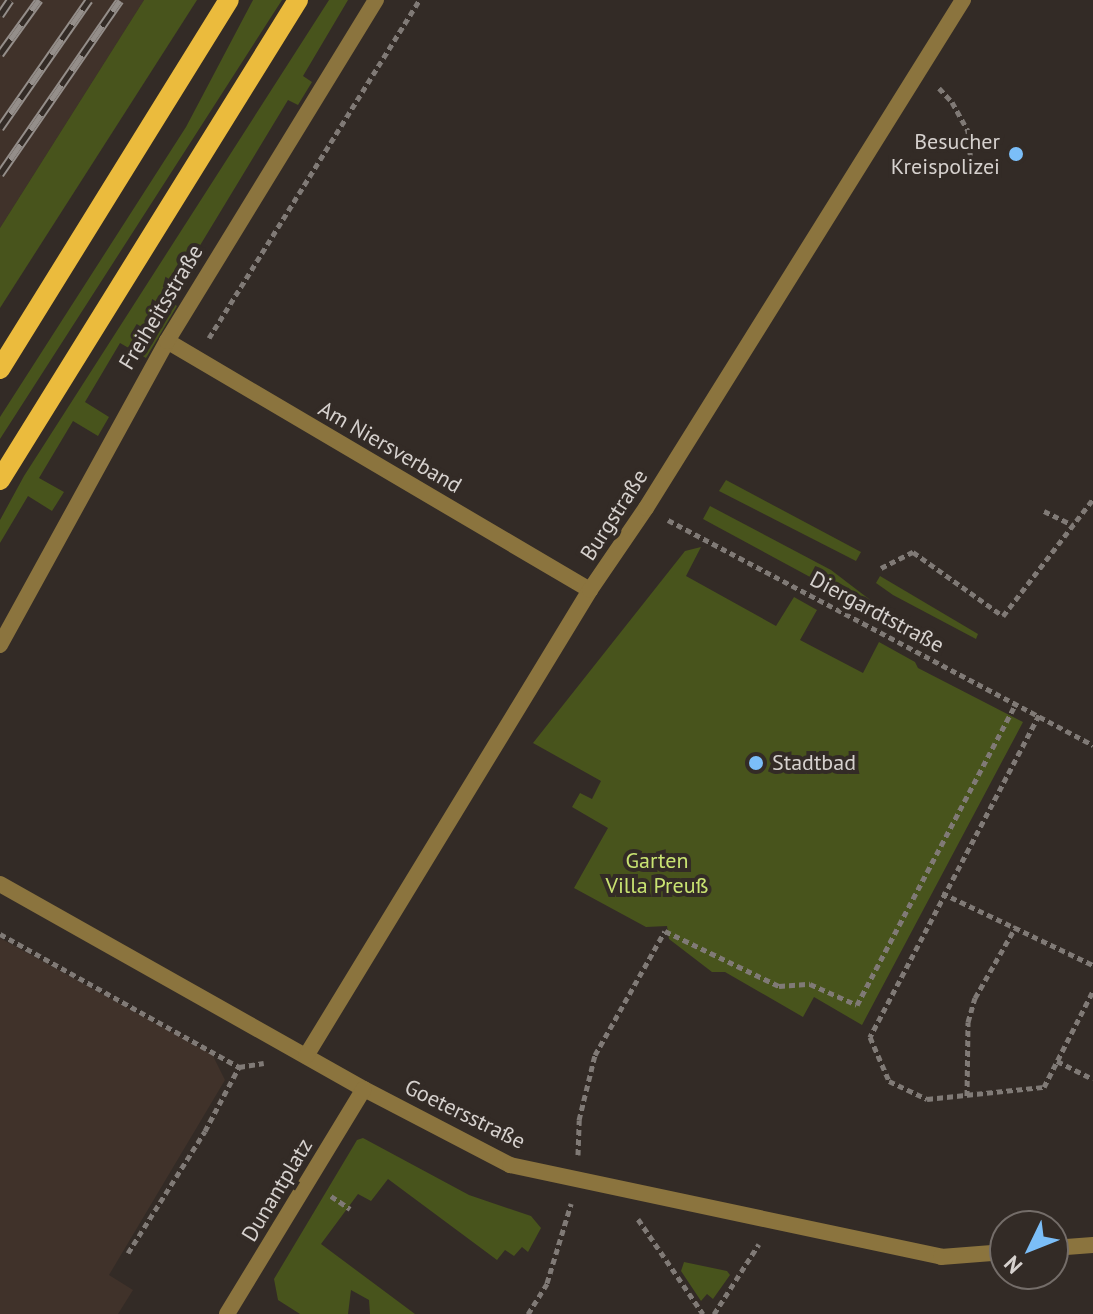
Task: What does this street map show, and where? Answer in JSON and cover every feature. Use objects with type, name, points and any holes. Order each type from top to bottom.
[{"type":"main road","points":[[0,369],[229,0]]},
{"type":"main road","name":"Freiheitsstraße","points":[[0,480],[12,455],[233,110],[298,0]]},
{"type":"street","name":"Freiheitsstraße","points":[[0,645],[167,341],[376,0]]},
{"type":"street","name":"Burgstraße","points":[[306,1056],[590,590],[646,508],[963,0]]},
{"type":"street","name":"Am Niersverband","points":[[167,341],[590,590]]},
{"type":"street","name":"Goetersstraße","points":[[0,884],[364,1089],[510,1165],[941,1257],[989,1253]]},
{"type":"street","name":"Dunantplatz","points":[[227,1314],[364,1089]]},
{"type":"street","points":[[1069,1247],[1093,1245]]},
{"type":"path","points":[[196,359],[419,0]]},
{"type":"path","points":[[919,68],[952,102],[968,131],[972,174]]},
{"type":"path","points":[[881,568],[913,552],[1003,616],[1093,499]]},
{"type":"path","name":"Diergardtstraße","points":[[646,508],[1093,745]]},
{"type":"path","points":[[1044,511],[1073,525]]},
{"type":"path","points":[[528,1314],[547,1283],[577,1180],[579,1120],[595,1055],[665,931],[779,986],[810,984],[857,1005],[1016,703]]},
{"type":"path","points":[[1039,715],[942,893],[870,1037],[889,1081],[927,1099],[1044,1087],[1093,991]]},
{"type":"path","points":[[942,893],[1093,965]]},
{"type":"path","points":[[967,1096],[972,1010],[1016,926]]},
{"type":"path","points":[[0,934],[239,1067],[306,1056]]},
{"type":"path","points":[[1057,1061],[1093,1079]]},
{"type":"path","points":[[128,1253],[205,1131],[239,1067]]},
{"type":"path","points":[[618,1188],[703,1314]]},
{"type":"path","points":[[714,1314],[773,1223]]},
{"type":"shaded area","points":[[0,0],[144,0],[0,228]]},
{"type":"shaded area","points":[[0,938],[212,1054],[225,1080],[109,1275],[133,1290],[118,1314],[0,1314]]},
{"type":"green space","points":[[144,0],[197,0],[0,308],[0,228]]},
{"type":"green space","points":[[253,0],[282,0],[0,439],[0,417],[186,127]]},
{"type":"green space","points":[[329,0],[348,0],[303,76],[312,82],[298,105],[288,100],[167,300],[177,306],[146,358],[120,343],[85,402],[109,417],[98,436],[73,421],[39,478],[64,492],[52,511],[28,496],[0,543],[0,520],[24,476]]},
{"type":"green space","points":[[726,480],[861,552],[856,561],[719,491]]},
{"type":"green space","points":[[710,506],[831,570],[886,612],[884,617],[703,519]]},
{"type":"green space","name":"Garten Villa Preuß","points":[[701,547],[686,576],[776,626],[794,597],[817,610],[800,640],[863,673],[879,642],[915,662],[918,668],[1023,722],[862,1025],[814,997],[803,1017],[725,972],[712,972],[669,939],[667,926],[646,927],[574,888],[608,828],[572,807],[580,793],[592,799],[601,781],[533,743],[685,551]]},
{"type":"green space","points":[[880,576],[978,634],[976,639],[893,595],[876,583]]},
{"type":"green space","points":[[363,1138],[469,1195],[531,1216],[541,1228],[528,1252],[522,1247],[514,1256],[505,1250],[497,1260],[388,1179],[371,1201],[358,1194],[321,1244],[415,1314],[370,1314],[369,1300],[351,1290],[348,1314],[300,1314],[278,1300],[274,1279],[357,1140]]},
{"type":"green space","points":[[684,1262],[727,1271],[730,1275],[713,1299],[707,1294],[701,1301],[681,1271]]},
{"type":"railway","points":[[0,15],[10,0]]},
{"type":"railway","points":[[0,54],[39,0]]},
{"type":"railway","points":[[0,128],[89,0]]},
{"type":"railway","points":[[0,174],[120,0]]},
{"type":"place","name":"Besucher Kreispolizei","points":[[1016,154]]},
{"type":"place","name":"Stadtbad","points":[[756,763]]}]
